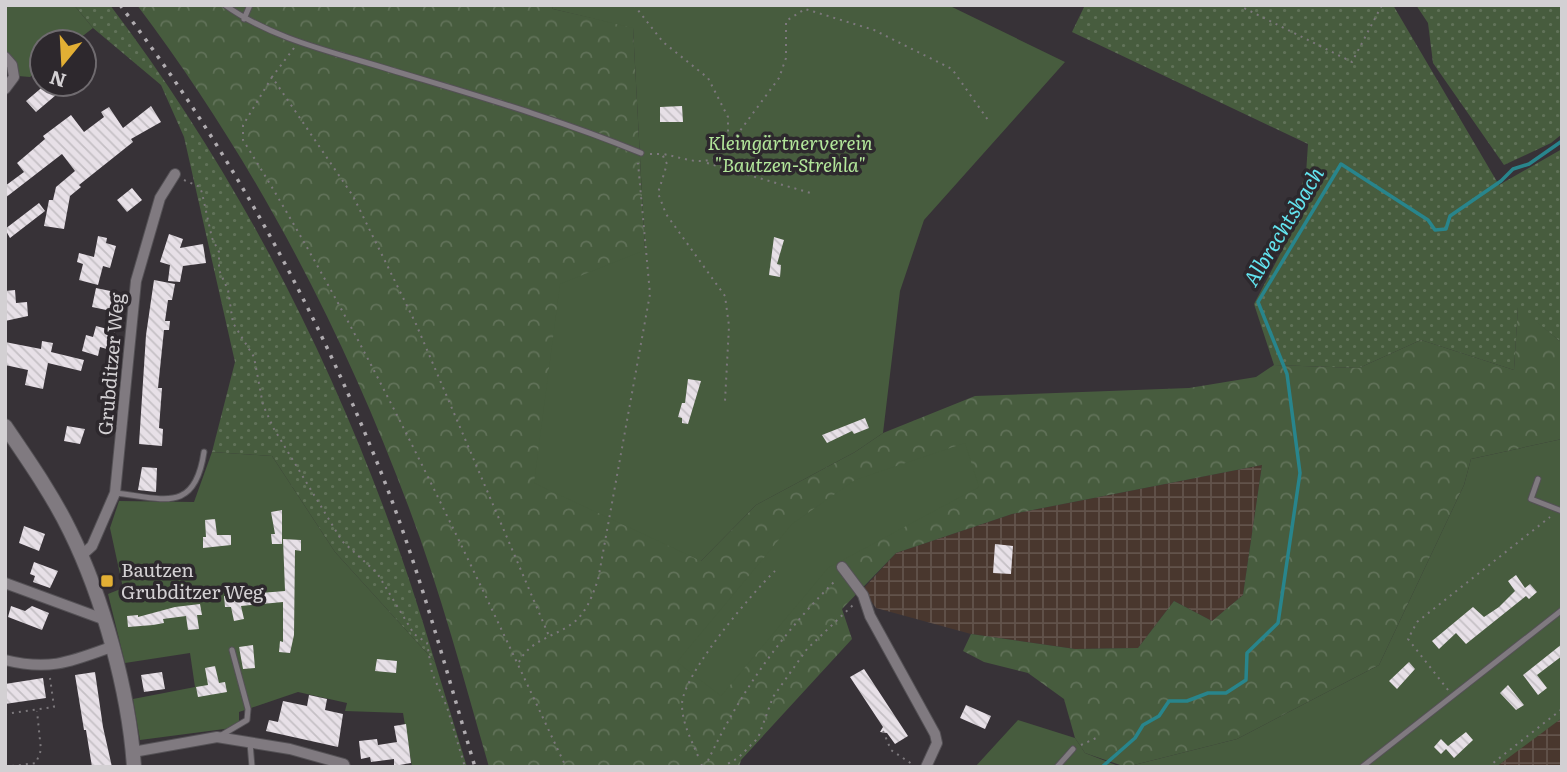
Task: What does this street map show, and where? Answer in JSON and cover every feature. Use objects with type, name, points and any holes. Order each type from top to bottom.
[{"type":"street","points":[[5,57],[12,65],[14,77],[5,89]]},
{"type":"street","name":"Grubditzer Weg","points":[[82,555],[92,546],[115,493],[136,281],[160,198],[175,174]]},
{"type":"street","points":[[5,426],[68,527],[82,555],[111,647],[133,759],[217,737],[302,752],[345,767]]},
{"type":"street","points":[[844,569],[863,595],[870,616],[935,734],[937,744],[926,767]]},
{"type":"street","points":[[5,583],[103,619]]},
{"type":"street","points":[[5,660],[33,667],[49,666],[111,647]]},
{"type":"lane","points":[[225,5],[244,19],[299,41],[575,125],[641,153]]},
{"type":"lane","points":[[244,19],[250,5]]},
{"type":"lane","points":[[115,493],[177,497],[187,494],[200,473],[204,452]]},
{"type":"lane","points":[[1538,478],[1531,499],[1560,510]]},
{"type":"lane","points":[[1362,767],[1562,610]]},
{"type":"lane","points":[[217,737],[247,720],[248,709],[232,650]]},
{"type":"lane","points":[[250,743],[252,767]]},
{"type":"lane","points":[[1057,767],[1073,748]]},
{"type":"path","points":[[634,5],[663,42],[708,79],[728,117],[728,147]]},
{"type":"path","points":[[1238,5],[1352,62],[1382,5]]},
{"type":"path","points":[[706,162],[717,159],[728,147],[779,78],[786,58],[786,21],[805,9],[874,30],[952,69],[988,120]]},
{"type":"path","points":[[299,41],[272,77],[243,125],[243,140],[373,366],[519,662],[566,767]]},
{"type":"path","points":[[272,77],[359,207],[416,324],[549,636]]},
{"type":"path","points":[[519,662],[526,650],[573,622],[588,607],[608,539],[650,294],[638,159],[641,153],[706,162],[814,194]]},
{"type":"path","points":[[662,154],[667,164],[658,193],[666,214],[725,296],[729,326],[725,401]]},
{"type":"path","points":[[175,174],[200,187],[219,252],[219,270],[228,290],[233,323],[254,357],[263,405],[274,429],[342,541],[377,573],[414,634],[428,643],[432,673],[447,706],[465,767]]},
{"type":"path","points":[[1453,696],[1408,639],[1417,622],[1560,510]]},
{"type":"path","points":[[694,767],[706,765],[729,717],[764,663],[802,614],[844,569]]},
{"type":"path","points":[[698,756],[684,724],[682,701],[715,642],[745,600],[775,571]]},
{"type":"path","points":[[722,767],[737,758],[758,738],[773,697],[807,649],[863,595]]},
{"type":"path","points":[[5,714],[54,707],[49,666]]},
{"type":"path","points":[[36,762],[41,750],[37,709]]},
{"type":"path","points":[[1488,767],[1562,709]]},
{"type":"path","points":[[883,731],[891,750],[915,767]]},
{"type":"path","points":[[1073,748],[1096,737]]},
{"type":"path","points":[[5,767],[36,762]]},
{"type":"path","points":[[36,762],[41,767]]},
{"type":"shaded area","points":[[1262,465],[1243,595],[1212,621],[1174,601],[1138,648],[1075,649],[971,634],[876,608],[863,589],[896,553],[1012,514]]},
{"type":"shaded area","points":[[1562,718],[1562,767],[1496,767],[1528,742]]},
{"type":"green space","points":[[5,5],[74,5],[93,28],[28,28],[28,77],[18,76],[5,55]]},
{"type":"green space","points":[[74,5],[110,5],[164,80],[260,237],[341,402],[376,487],[435,662],[335,552],[272,456],[212,452],[235,362],[184,137],[161,85],[98,32],[98,28],[93,28]]},
{"type":"green space","points":[[137,5],[551,5],[553,9],[633,27],[645,251],[701,561],[756,505],[855,452],[883,433],[975,396],[1189,388],[1256,377],[1274,365],[1359,368],[1421,340],[1514,370],[1518,306],[1562,343],[1562,439],[1471,459],[1464,485],[1379,665],[1237,739],[1126,767],[1085,753],[1075,738],[1064,699],[1028,673],[984,662],[963,651],[971,634],[1075,649],[1138,648],[1174,601],[1212,621],[1243,595],[1262,465],[1012,514],[896,553],[842,609],[852,639],[741,760],[739,767],[489,767],[421,540],[355,376],[291,247],[256,184],[219,123]]},
{"type":"green space","name":"Kleingärtnerverein \"Bautzen-Strehla\"","points":[[551,5],[948,5],[1065,62],[924,220],[900,291],[883,433],[855,452],[756,505],[701,561],[534,483],[560,284],[645,250],[633,28],[553,9]]},
{"type":"green space","points":[[1085,5],[1393,5],[1499,185],[1562,149],[1562,343],[1518,307],[1514,370],[1421,340],[1359,368],[1274,365],[1254,304],[1309,199],[1300,189],[1306,174],[1308,144],[1072,32]]},
{"type":"green space","points":[[1416,5],[1562,5],[1562,134],[1551,143],[1504,165],[1433,63],[1428,23]]},
{"type":"green space","points":[[1562,439],[1562,718],[1496,767],[1126,767],[1237,739],[1379,665],[1464,485],[1471,459]]},
{"type":"green space","points":[[965,443],[979,487],[828,568],[721,696],[677,662],[792,524],[855,480]]},
{"type":"green space","points":[[212,452],[272,456],[335,552],[435,662],[467,767],[412,767],[403,713],[345,711],[347,703],[298,692],[239,712],[239,723],[232,728],[140,740],[133,699],[195,687],[190,653],[125,663],[108,594],[123,588],[110,528],[119,501],[194,502]]},
{"type":"green space","points":[[1018,720],[1075,738],[1085,753],[1121,767],[975,767]]},
{"type":"building","points":[[30,98],[52,98],[36,112],[26,101]]},
{"type":"building","points":[[151,106],[161,122],[131,139],[133,142],[79,185],[81,187],[70,196],[64,229],[44,226],[49,200],[53,200],[56,187],[75,171],[62,154],[5,198],[5,186],[24,172],[17,163],[45,139],[43,136],[71,115],[84,132],[104,117],[101,112],[109,107],[123,128]]},
{"type":"building","points":[[682,106],[683,122],[660,122],[660,107]]},
{"type":"building","points":[[132,188],[142,200],[127,212],[117,200]]},
{"type":"building","points":[[39,203],[45,211],[10,238],[5,229]]},
{"type":"building","points":[[169,234],[183,239],[180,248],[203,244],[206,263],[183,266],[180,282],[168,281],[170,265],[160,262]]},
{"type":"building","points":[[98,236],[107,238],[106,243],[116,246],[110,268],[103,266],[98,285],[79,280],[83,264],[77,262],[79,253],[94,257]]},
{"type":"building","points":[[774,237],[784,240],[777,264],[781,265],[780,277],[769,275]]},
{"type":"building","points":[[154,280],[175,284],[172,300],[168,300],[165,321],[170,321],[169,330],[164,330],[158,388],[162,388],[159,428],[163,429],[162,446],[139,444],[146,335]]},
{"type":"building","points":[[96,288],[120,293],[116,312],[92,307]]},
{"type":"building","points":[[15,290],[16,303],[27,302],[28,316],[5,321],[5,291]]},
{"type":"building","points":[[96,326],[115,331],[110,350],[100,347],[98,356],[82,351],[86,335],[93,337]]},
{"type":"building","points":[[42,341],[53,343],[51,352],[84,360],[81,371],[48,363],[43,389],[25,385],[28,370],[5,365],[5,342],[41,349]]},
{"type":"building","points":[[688,379],[701,381],[688,424],[682,423],[682,418],[678,417],[682,403],[685,403]]},
{"type":"building","points":[[865,418],[869,428],[854,434],[852,431],[827,443],[822,435]]},
{"type":"building","points":[[67,426],[85,429],[80,444],[64,441]]},
{"type":"building","points":[[142,467],[157,468],[156,492],[138,490]]},
{"type":"building","points":[[282,510],[282,544],[272,544],[271,534],[275,534],[271,512]]},
{"type":"building","points":[[215,519],[217,535],[231,535],[231,545],[203,548],[203,537],[206,537],[205,520]]},
{"type":"building","points":[[24,526],[45,534],[39,551],[19,543]]},
{"type":"building","points":[[283,539],[301,540],[301,551],[295,550],[294,635],[290,653],[279,652],[280,641],[283,642],[283,602],[241,606],[244,619],[234,621],[231,607],[225,607],[224,596],[285,591]]},
{"type":"building","points":[[995,544],[1013,546],[1011,574],[993,573]]},
{"type":"building","points":[[34,562],[58,571],[50,588],[33,582],[35,576],[30,574]]},
{"type":"building","points":[[1516,575],[1525,588],[1530,584],[1537,592],[1529,599],[1526,596],[1466,644],[1456,633],[1439,649],[1432,641],[1473,607],[1484,617],[1499,607],[1515,591],[1508,581]]},
{"type":"building","points":[[200,604],[202,615],[197,615],[199,629],[188,630],[186,616],[163,619],[164,623],[128,627],[127,616],[138,617],[175,607]]},
{"type":"building","points":[[11,606],[25,611],[32,606],[49,613],[42,630],[8,617]]},
{"type":"building","points":[[1562,644],[1562,656],[1537,675],[1547,688],[1538,695],[1523,675]]},
{"type":"building","points":[[253,645],[255,668],[243,669],[239,647]]},
{"type":"building","points":[[377,659],[397,661],[396,673],[375,671]]},
{"type":"building","points":[[1409,662],[1415,669],[1397,689],[1389,681]]},
{"type":"building","points":[[215,666],[219,683],[225,682],[227,692],[198,697],[196,687],[208,685],[205,668]]},
{"type":"building","points":[[864,669],[908,736],[895,744],[887,733],[880,732],[883,727],[850,677]]},
{"type":"building","points":[[95,672],[112,767],[92,767],[84,730],[75,675]]},
{"type":"building","points":[[162,672],[165,689],[144,692],[141,675]]},
{"type":"building","points":[[43,678],[46,698],[5,704],[5,684]]},
{"type":"building","points":[[1508,685],[1524,705],[1516,710],[1500,693]]},
{"type":"building","points":[[309,695],[327,699],[325,710],[343,714],[338,747],[266,731],[269,720],[278,722],[283,701],[307,706]]},
{"type":"building","points":[[966,705],[991,716],[985,729],[960,718]]},
{"type":"building","points":[[406,724],[411,763],[394,766],[394,759],[371,762],[370,757],[361,759],[359,741],[377,739],[378,745],[397,742],[394,726]]},
{"type":"building","points":[[1466,732],[1473,740],[1454,758],[1446,749],[1441,754],[1434,747],[1441,739],[1448,746]]},
{"type":"waterway","name":"Albrechtsbach","points":[[1102,767],[1135,738],[1143,725],[1159,716],[1169,701],[1187,701],[1208,693],[1226,693],[1246,680],[1247,653],[1278,623],[1300,473],[1287,374],[1258,302],[1341,164],[1428,220],[1435,230],[1446,229],[1450,216],[1501,181],[1513,169],[1529,164],[1562,141]]},
{"type":"railway","points":[[120,5],[158,56],[228,164],[261,219],[320,333],[372,450],[402,528],[475,767]]},
{"type":"place","name":"Bautzen Grubditzer Weg","points":[[107,581]]}]
